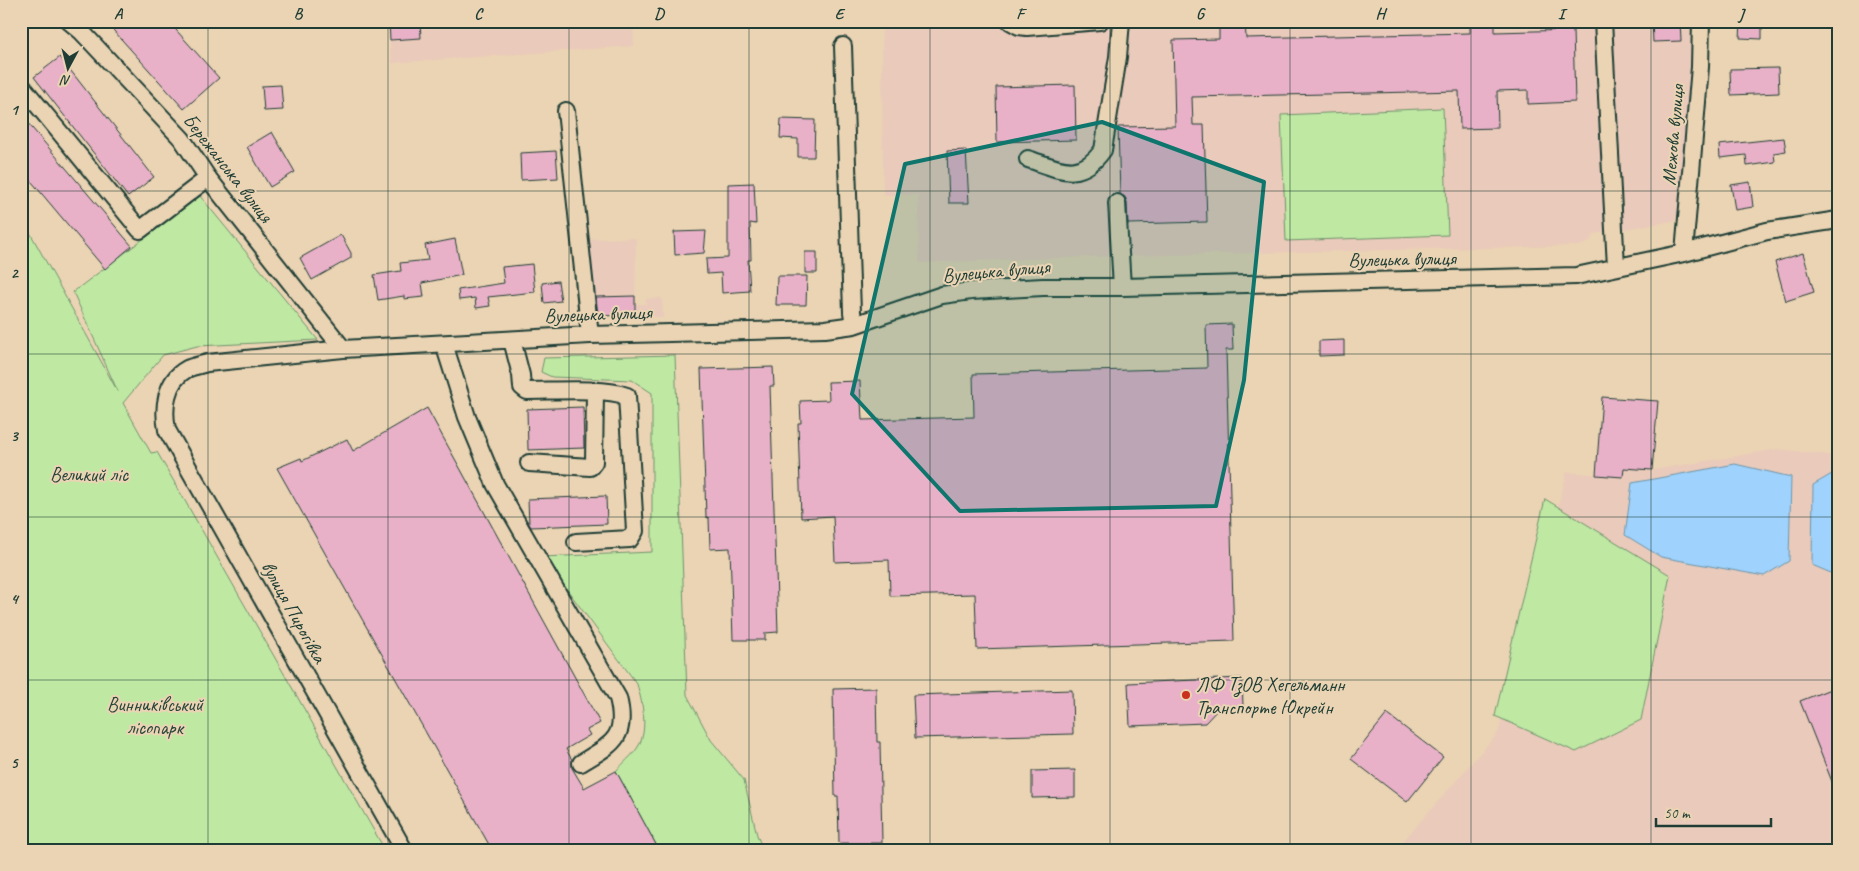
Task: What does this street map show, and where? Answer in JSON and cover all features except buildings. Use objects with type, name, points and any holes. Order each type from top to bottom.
[{"type":"street","name":"Бережанська вулиця","points":[[69,21],[182,139],[208,178],[344,349]]},
{"type":"street","points":[[1010,21],[1019,26],[1027,27],[1100,21]]},
{"type":"street","points":[[1028,159],[1056,168],[1079,171],[1088,167],[1096,160],[1103,150],[1118,57],[1121,21]]},
{"type":"street","points":[[1603,21],[1616,267]]},
{"type":"street","name":"Межова вулиця","points":[[1684,253],[1700,76],[1701,21]]},
{"type":"street","points":[[843,46],[854,325]]},
{"type":"street","points":[[21,85],[140,230],[208,178]]},
{"type":"street","points":[[566,110],[590,335]]},
{"type":"street","points":[[1117,203],[1122,287]]},
{"type":"street","name":"Вулецька вулиця","points":[[169,390],[176,379],[186,370],[207,363],[344,349],[590,335],[816,330],[854,325],[942,295],[956,293],[1044,287],[1122,287],[1576,276],[1684,253],[1767,231],[1838,220]]},
{"type":"street","points":[[512,340],[521,375],[522,387],[527,391],[620,393],[628,396],[634,531],[630,539],[576,542]]},
{"type":"street","points":[[444,344],[467,417],[495,484],[618,698],[621,710],[620,730],[614,740],[605,748],[581,763]]},
{"type":"street","name":"вулиця Пирогівка","points":[[169,390],[165,404],[167,430],[404,850]]},
{"type":"street","points":[[530,463],[590,467],[594,462],[595,392]]},
{"type":"highlighted area","points":[[1102,122],[1264,182],[1244,380],[1216,506],[960,511],[852,394],[905,164]]},
{"type":"shaded area","points":[[388,21],[633,21],[634,46],[392,63]]},
{"type":"shaded area","points":[[882,21],[1693,21],[1692,91],[1679,220],[1594,234],[1588,243],[1578,246],[1120,256],[919,263],[918,195],[883,195]]},
{"type":"shaded area","points":[[636,238],[635,304],[646,304],[646,299],[662,298],[663,318],[646,315],[595,316],[595,297],[588,239]]},
{"type":"shaded area","points":[[1778,449],[1838,456],[1838,850],[1400,850],[1398,847],[1498,733],[1567,472],[1623,477],[1624,468],[1652,470]]},
{"type":"green space","points":[[1443,108],[1448,235],[1286,241],[1281,115]]},
{"type":"green space","name":"Винниківський лісопарк","points":[[200,196],[318,340],[197,346],[163,355],[123,403],[151,453],[157,452],[385,850],[21,850],[21,223],[28,229],[118,392],[73,292]]},
{"type":"green space","points":[[675,355],[687,695],[711,740],[744,780],[757,835],[763,850],[659,850],[616,771],[636,750],[643,732],[644,716],[637,684],[543,557],[652,552],[652,393],[632,380],[552,377],[541,372],[544,358]]},
{"type":"green space","points":[[1545,499],[1670,575],[1641,720],[1576,752],[1495,716]]},
{"type":"water","points":[[1735,464],[1791,477],[1789,561],[1764,576],[1661,557],[1625,535],[1632,483]]},
{"type":"water","points":[[1837,471],[1838,576],[1812,565],[1813,485]]},
{"type":"place","name":"ЛФ ТзОВ Хегельманн Транспорте Юкрейн","points":[[1186,695]]},
{"type":"park label","name":"Великий ліс","points":[[89,474]]}]
